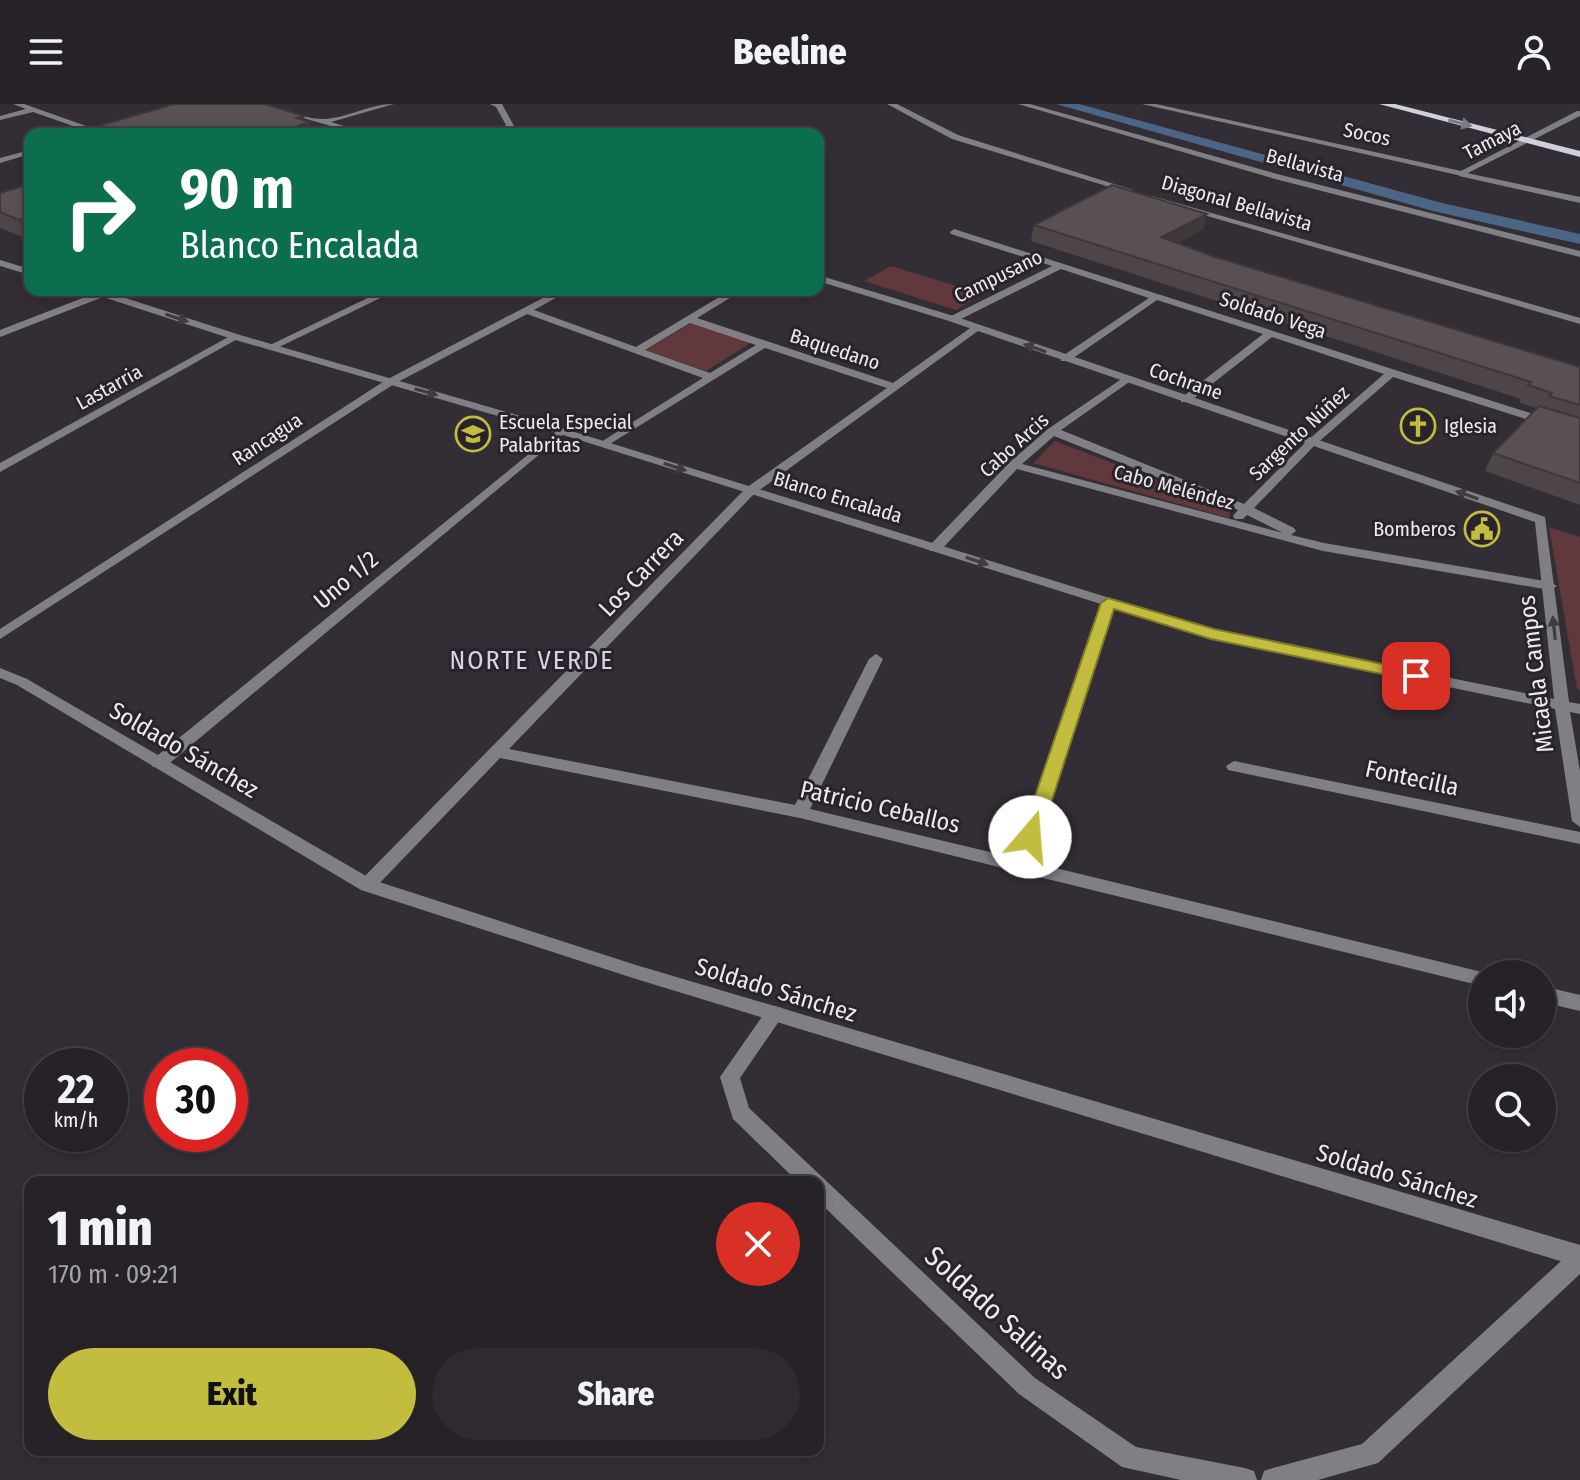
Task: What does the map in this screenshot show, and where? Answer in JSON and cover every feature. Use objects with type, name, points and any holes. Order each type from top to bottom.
[{"type":"main road","points":[[1384,104],[1580,154]]},
{"type":"street","points":[[17,104],[82,128]]},
{"type":"street","points":[[259,104],[344,128]]},
{"type":"street","points":[[323,122],[390,104]]},
{"type":"street","points":[[494,104],[499,106],[510,126],[507,128]]},
{"type":"street","name":"Diagonal Bellavista","points":[[891,104],[955,137],[1028,161],[1580,321]]},
{"type":"street","name":"Bellavista","points":[[1022,104],[1278,177],[1580,254]]},
{"type":"street","name":"Socos","points":[[1146,104],[1580,200]]},
{"type":"street","points":[[1174,110],[1191,104]]},
{"type":"street","points":[[246,108],[312,128]]},
{"type":"street","points":[[0,118],[32,110]]},
{"type":"street","name":"Tamaya","points":[[1462,174],[1580,113]]},
{"type":"street","points":[[0,161],[24,154]]},
{"type":"street","name":"Soldado Vega","points":[[954,232],[1580,433]]},
{"type":"street","points":[[0,263],[24,270]]},
{"type":"street","name":"Campusano","points":[[953,319],[1060,266]]},
{"type":"street","name":"Cochrane","points":[[824,280],[953,319],[1541,520]]},
{"type":"street","points":[[0,334],[90,296]]},
{"type":"street","name":"Blanco Encalada","points":[[117,296],[236,337],[605,444],[1211,634],[1580,709]]},
{"type":"street","points":[[271,347],[379,296]]},
{"type":"street","name":"Rancagua","points":[[0,635],[390,382],[553,296]]},
{"type":"street","points":[[636,351],[728,296]]},
{"type":"street","points":[[1065,359],[1156,297]]},
{"type":"street","points":[[525,310],[710,377]]},
{"type":"street","name":"Baquedano","points":[[689,319],[895,387]]},
{"type":"street","name":"Los Carrera","points":[[367,885],[750,491],[977,328]]},
{"type":"street","points":[[1185,400],[1271,333]]},
{"type":"street","name":"Lastarria","points":[[0,468],[236,337]]},
{"type":"street","name":"Baquedano","points":[[605,444],[764,344]]},
{"type":"street","name":"Sargento Núñez","points":[[1233,524],[1311,443],[1392,372]]},
{"type":"street","name":"Cabo Arcis","points":[[935,548],[1014,465],[1052,431],[1127,380]]},
{"type":"street","name":"Uno 1/2","points":[[159,763],[561,431]]},
{"type":"street","name":"Cabo Meléndez","points":[[1052,431],[1245,509],[1323,547]]},
{"type":"street","name":"Cabo Meléndez","points":[[1014,465],[1323,547],[1550,586]]},
{"type":"street","name":"Micaela Campos","points":[[1541,520],[1562,706],[1580,821]]},
{"type":"street","points":[[1021,866],[1108,603]]},
{"type":"street","points":[[800,812],[876,659]]},
{"type":"street","name":"Soldado Sánchez","points":[[0,673],[367,885],[775,1014],[1580,1257]]},
{"type":"street","name":"Patricio Ceballos","points":[[498,752],[800,812],[1468,976]]},
{"type":"street","name":"Fontecilla","points":[[1234,766],[1580,838]]},
{"type":"street","points":[[1556,997],[1580,1003]]},
{"type":"street","points":[[775,1014],[730,1077],[740,1113],[807,1176]]},
{"type":"street","name":"Soldado Salinas","points":[[824,1193],[1027,1386],[1131,1458],[1245,1480]]},
{"type":"street","points":[[1273,1480],[1369,1454],[1580,1257]]},
{"type":"shaded area","points":[[891,266],[982,294],[956,310],[864,281]]},
{"type":"shaded area","points":[[692,323],[752,342],[706,371],[646,350]]},
{"type":"shaded area","points":[[1055,441],[1231,509],[1229,518],[1033,463]]},
{"type":"shaded area","points":[[1549,527],[1580,537],[1580,690],[1577,689]]},
{"type":"building","points":[[174,104],[265,104],[304,116],[297,118],[310,122],[292,128],[92,128]]},
{"type":"building","points":[[1112,185],[1207,214],[1161,237],[1212,256],[1580,367],[1580,405],[1549,396],[1552,393],[1528,385],[1531,382],[1034,225]]},
{"type":"building","points":[[24,186],[24,218],[19,220],[0,212],[0,193]]},
{"type":"building","points":[[1539,406],[1580,418],[1580,483],[1493,453]]},
{"type":"waterway","points":[[1063,104],[1439,207],[1580,239]]},
{"type":"place","name":"Iglesia","points":[[1418,426]]},
{"type":"place","name":"Escuela Especial Palabritas","points":[[473,434]]},
{"type":"place","name":"Bomberos","points":[[1482,529]]},
{"type":"district","name":"NORTE VERDE","points":[[532,660]]},
{"type":"route","points":[[1030,837],[1108,603],[1211,634],[1416,676]]}]
